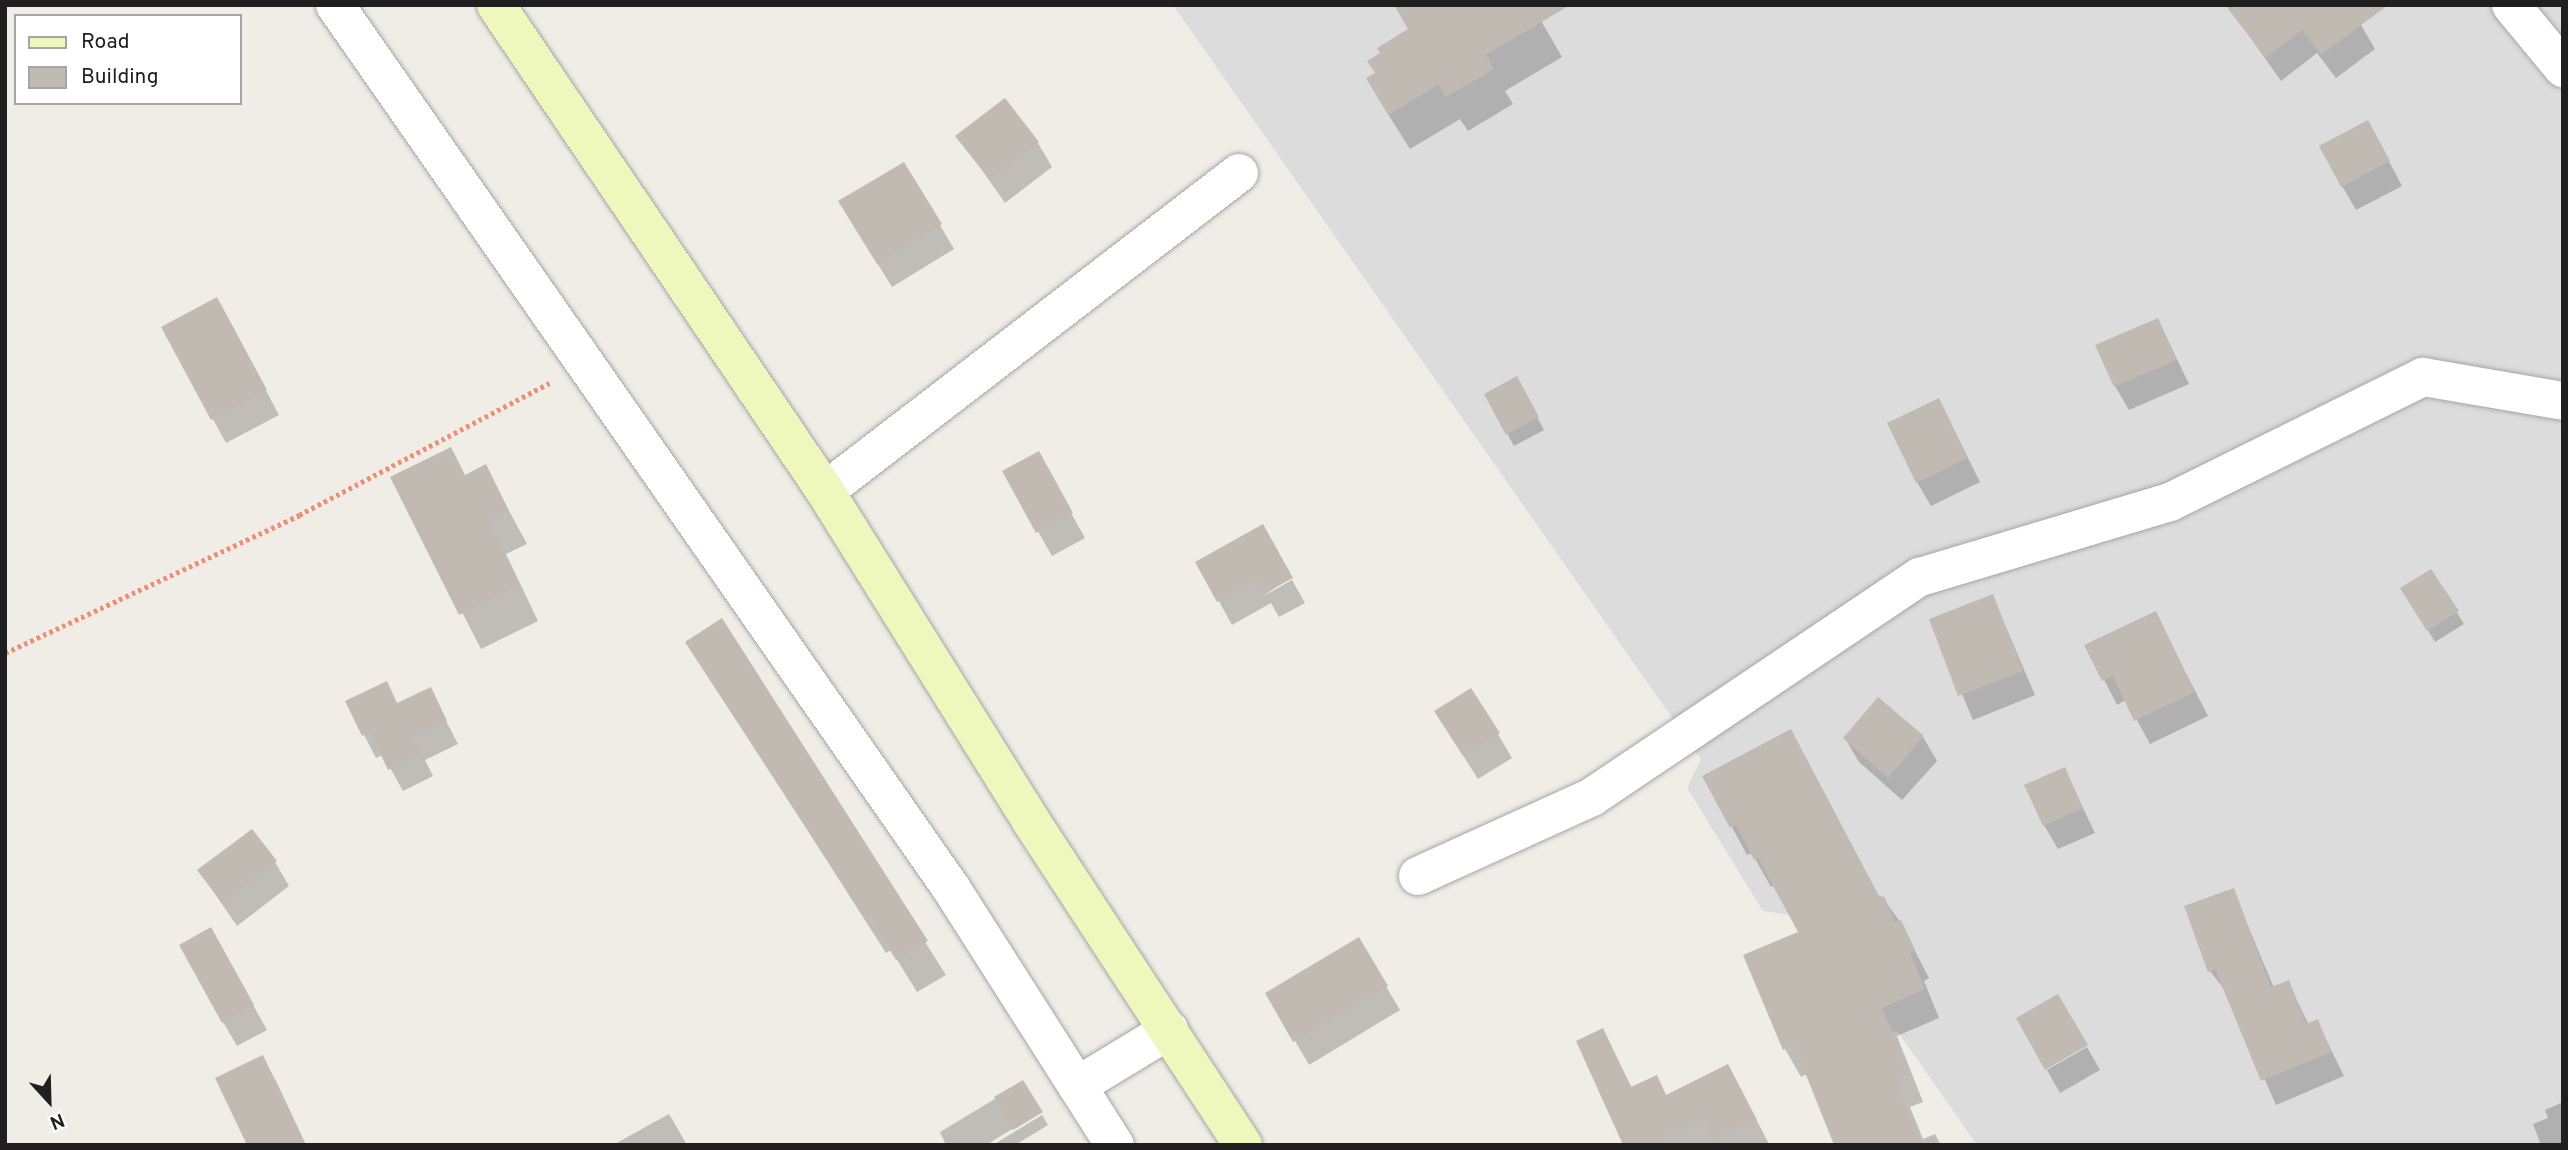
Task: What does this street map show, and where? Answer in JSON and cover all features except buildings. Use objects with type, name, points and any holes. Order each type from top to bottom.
[{"type":"main road","points":[[496,5],[825,491],[1243,1145]]},
{"type":"street","points":[[335,5],[951,888],[1115,1145]]},
{"type":"street","points":[[2511,5],[2563,68]]},
{"type":"street","points":[[825,491],[1239,173]]},
{"type":"street","points":[[1418,876],[1592,797],[1920,577],[2170,502],[2423,377],[2563,401]]},
{"type":"street","points":[[1077,1086],[1169,1030]]},
{"type":"path","points":[[5,653],[299,516],[587,364]]},
{"type":"shaded area","points":[[1173,5],[2563,5],[2563,1145],[1977,1145],[1898,1032],[1855,1026],[1811,918],[1763,911],[1687,788],[1701,759]]}]
